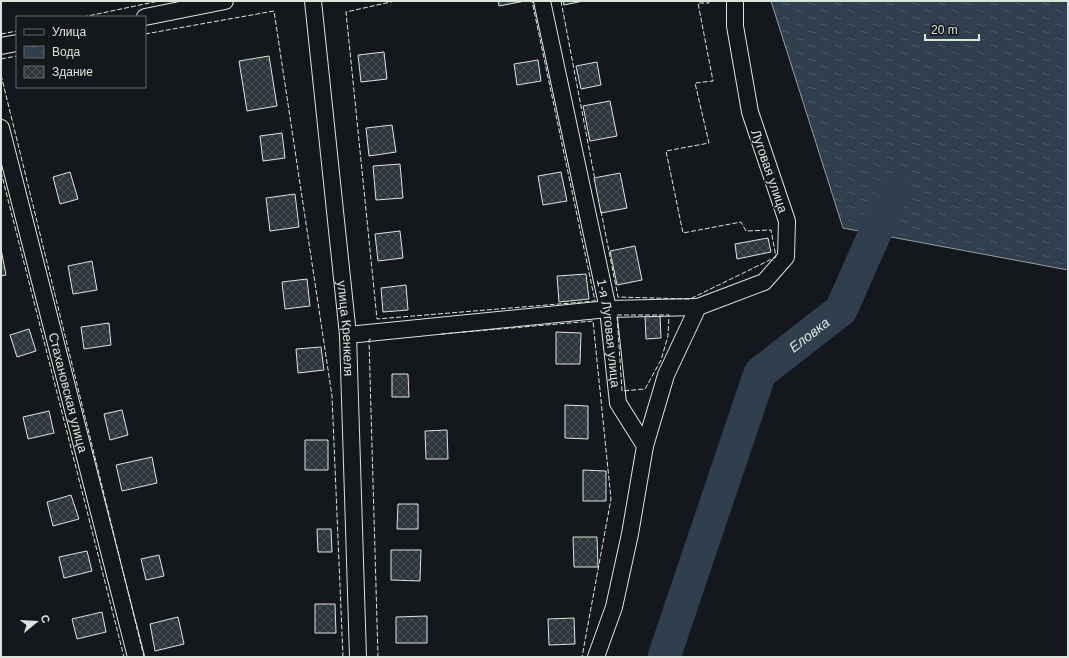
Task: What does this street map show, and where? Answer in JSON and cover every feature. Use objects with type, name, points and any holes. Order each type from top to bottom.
[{"type":"street","points":[[146,17],[225,1]]},
{"type":"street","name":"улица Кренкеля","points":[[313,1],[348,335],[358,657]]},
{"type":"street","name":"1-я Луговая улица","points":[[542,1],[608,309],[618,403],[645,446]]},
{"type":"street","name":"Луговая улица","points":[[348,335],[608,309],[698,307],[764,282],[786,257],[787,221],[750,112],[735,26],[735,1]]},
{"type":"street","points":[[1,46],[16,43]]},
{"type":"street","name":"Стахановская улица","points":[[1,128],[136,657]]},
{"type":"street","points":[[596,657],[614,607],[630,534],[645,446],[666,375],[698,307]]},
{"type":"water","points":[[771,1],[1068,1],[1068,270],[843,228]]},
{"type":"building","points":[[498,1],[525,1],[499,6]]},
{"type":"building","points":[[563,1],[583,1],[564,5]]},
{"type":"building","points":[[384,52],[387,79],[361,82],[358,55]]},
{"type":"building","points":[[269,56],[277,106],[247,111],[239,61]]},
{"type":"building","points":[[538,60],[541,81],[517,85],[514,64]]},
{"type":"building","points":[[597,62],[601,85],[581,89],[576,66]]},
{"type":"building","points":[[610,101],[617,136],[590,141],[583,106]]},
{"type":"building","points":[[392,125],[396,152],[369,156],[366,128]]},
{"type":"building","points":[[282,133],[285,158],[263,161],[260,136]]},
{"type":"building","points":[[400,164],[403,198],[376,200],[373,166]]},
{"type":"building","points":[[70,172],[78,199],[60,204],[53,177]]},
{"type":"building","points":[[561,172],[567,201],[543,205],[538,176]]},
{"type":"building","points":[[620,173],[627,208],[601,213],[594,178]]},
{"type":"building","points":[[295,194],[299,227],[270,231],[266,198]]},
{"type":"building","points":[[400,231],[403,258],[378,261],[375,234]]},
{"type":"building","points":[[768,238],[771,252],[737,259],[735,244]]},
{"type":"building","points":[[635,246],[642,280],[617,285],[610,251]]},
{"type":"building","points":[[1,249],[6,275],[1,276]]},
{"type":"building","points":[[92,261],[97,290],[73,294],[68,266]]},
{"type":"building","points":[[586,274],[589,299],[559,302],[557,276]]},
{"type":"building","points":[[307,279],[310,306],[285,309],[282,282]]},
{"type":"building","points":[[406,285],[408,310],[383,312],[381,288]]},
{"type":"building","points":[[660,315],[661,338],[646,339],[645,316]]},
{"type":"building","points":[[109,323],[111,345],[84,349],[81,327]]},
{"type":"building","points":[[29,329],[36,351],[17,357],[10,335]]},
{"type":"building","points":[[556,332],[581,333],[580,364],[556,364]]},
{"type":"building","points":[[321,347],[324,370],[298,373],[296,349]]},
{"type":"building","points":[[392,374],[408,374],[409,397],[392,397]]},
{"type":"building","points":[[565,405],[588,406],[588,439],[565,438]]},
{"type":"building","points":[[122,410],[128,435],[110,440],[104,414]]},
{"type":"building","points":[[49,411],[54,433],[28,439],[23,417]]},
{"type":"building","points":[[447,430],[448,459],[426,459],[425,431]]},
{"type":"building","points":[[305,440],[328,440],[328,470],[305,470]]},
{"type":"building","points":[[152,457],[157,483],[122,491],[116,465]]},
{"type":"building","points":[[583,470],[606,471],[606,501],[583,501]]},
{"type":"building","points":[[71,495],[79,519],[53,526],[47,502]]},
{"type":"building","points":[[398,504],[418,504],[418,529],[397,529]]},
{"type":"building","points":[[317,529],[331,529],[332,552],[318,552]]},
{"type":"building","points":[[573,537],[597,537],[598,567],[574,567]]},
{"type":"building","points":[[391,550],[421,550],[420,581],[391,580]]},
{"type":"building","points":[[87,551],[92,571],[64,578],[59,557]]},
{"type":"building","points":[[159,555],[164,576],[146,580],[141,559]]},
{"type":"building","points":[[315,604],[335,604],[336,633],[315,633]]},
{"type":"building","points":[[102,612],[106,632],[77,639],[72,619]]},
{"type":"building","points":[[427,616],[427,643],[396,643],[396,617]]},
{"type":"building","points":[[178,617],[184,644],[155,651],[150,624]]},
{"type":"building","points":[[574,618],[575,644],[549,645],[548,619]]},
{"type":"waterway","name":"Еловка","points":[[664,657],[760,373],[841,310],[891,197],[896,193]]},
{"type":"fence","points":[[88,16],[159,1]]},
{"type":"fence","points":[[395,1],[346,12],[377,319],[595,301],[532,1]]},
{"type":"fence","points":[[561,1],[595,180]]},
{"type":"fence","points":[[601,211],[618,297],[690,299],[776,257],[771,230],[746,231],[741,222],[683,233],[666,151],[709,143],[695,83],[713,81],[698,3],[709,3],[708,1]]},
{"type":"fence","points":[[146,34],[274,11],[332,396],[343,657]]},
{"type":"fence","points":[[1,34],[16,31]]},
{"type":"fence","points":[[1,59],[16,56]]},
{"type":"fence","points":[[1,75],[144,657]]},
{"type":"fence","points":[[1,172],[124,657]]},
{"type":"fence","points":[[617,315],[669,315],[668,336],[661,360],[645,389],[622,391],[617,315]]},
{"type":"fence","points":[[441,334],[593,321],[611,499],[582,657]]},
{"type":"fence","points":[[371,339],[369,340],[378,657]]}]
